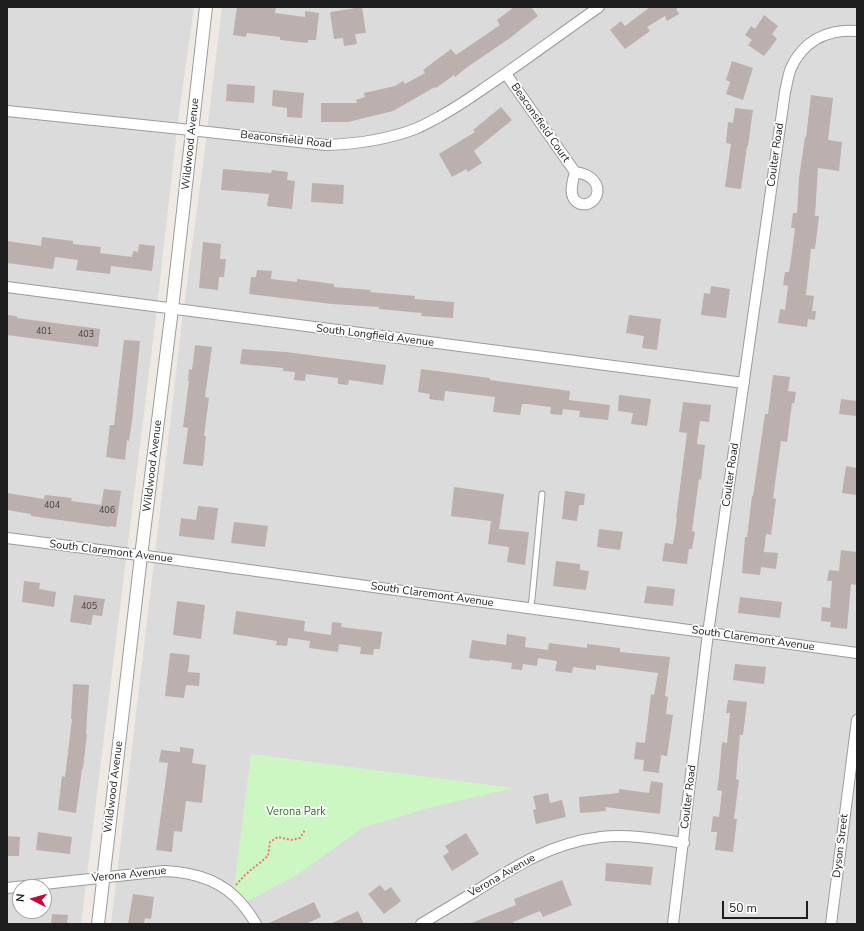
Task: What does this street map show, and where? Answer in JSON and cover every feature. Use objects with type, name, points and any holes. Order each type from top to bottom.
[{"type":"street","name":"Wildwood Avenue","points":[[98,924],[141,556],[172,309],[206,7]]},
{"type":"street","name":"Beaconsfield Road","points":[[7,111],[193,130],[326,146],[346,145],[385,139],[423,126],[460,104],[506,74],[599,7]]},
{"type":"street","name":"Coulter Road","points":[[674,924],[708,633],[785,92],[791,69],[798,56],[804,49],[817,38],[832,32],[857,31]]},
{"type":"street","name":"Beaconsfield Court","points":[[506,74],[575,172]]},
{"type":"street","name":"South Longfield Avenue","points":[[7,287],[744,383]]},
{"type":"street","name":"South Claremont Avenue","points":[[7,538],[857,653]]},
{"type":"street","name":"Dyson Street","points":[[831,924],[857,720]]},
{"type":"street","name":"Verona Avenue","points":[[421,924],[512,868],[540,854],[563,845],[602,837],[619,836],[651,838],[684,843]]},
{"type":"street","name":"Verona Avenue","points":[[7,888],[164,871],[180,872],[196,875],[213,881],[223,887],[242,904],[256,924]]},
{"type":"lane","points":[[530,609],[542,494]]},
{"type":"path","points":[[230,892],[245,876],[268,856],[270,842],[278,836],[291,840],[300,838],[305,830]]},
{"type":"shaded area","points":[[7,7],[194,7],[178,121],[156,316],[81,924],[7,924]]},
{"type":"shaded area","points":[[222,7],[857,7],[857,924],[111,924],[182,321]]},
{"type":"green space","name":"Verona Park","points":[[251,754],[514,788],[428,808],[362,828],[297,875],[242,904],[233,895]]},
{"type":"building","points":[[237,7],[276,7],[275,13],[305,17],[305,11],[319,13],[316,40],[308,40],[308,43],[280,40],[280,37],[247,33],[246,37],[233,35]]},
{"type":"building","points":[[362,7],[366,33],[355,34],[357,44],[344,46],[343,38],[334,39],[330,12]]},
{"type":"building","points":[[514,7],[531,7],[538,16],[455,77],[454,75],[436,88],[435,87],[393,111],[348,122],[321,122],[321,103],[357,103],[356,100],[365,97],[364,93],[395,86],[403,81],[405,84],[425,73],[423,70],[451,49],[456,55],[500,25],[497,20]]},
{"type":"building","points":[[650,7],[680,7],[676,9],[679,14],[667,21],[665,16],[647,27],[650,31],[625,49],[610,30],[621,21],[625,26]]},
{"type":"building","points":[[764,15],[778,26],[772,34],[777,39],[764,56],[748,45],[752,40],[745,35],[751,26],[755,29]]},
{"type":"building","points":[[732,61],[753,68],[743,100],[726,94],[730,82],[726,80]]},
{"type":"building","points":[[227,84],[255,86],[254,103],[226,101]]},
{"type":"building","points":[[273,90],[304,93],[302,118],[287,117],[287,108],[272,106]]},
{"type":"building","points":[[811,95],[833,98],[828,140],[842,142],[839,171],[818,168],[815,216],[819,216],[815,249],[811,249],[806,295],[814,296],[812,311],[816,311],[815,320],[808,319],[807,327],[778,323],[780,309],[785,310],[788,286],[783,285],[785,272],[789,272],[792,252],[795,228],[791,228],[793,213],[797,213],[799,178]]},
{"type":"building","points":[[501,107],[512,120],[474,151],[482,163],[468,172],[466,169],[452,177],[439,154],[475,132],[473,130]]},
{"type":"building","points":[[735,108],[753,110],[741,189],[725,187],[731,144],[726,143],[728,122],[733,123]]},
{"type":"building","points":[[223,169],[271,173],[272,170],[288,172],[287,180],[295,181],[292,209],[267,206],[269,194],[221,190]]},
{"type":"building","points":[[312,183],[344,185],[343,204],[311,202]]},
{"type":"building","points":[[42,237],[73,241],[73,244],[101,247],[100,253],[132,257],[133,251],[138,252],[139,244],[155,246],[152,271],[111,266],[110,274],[76,270],[78,260],[55,257],[53,269],[7,263],[7,241],[41,246]]},
{"type":"building","points":[[203,242],[221,244],[220,259],[226,259],[224,277],[219,277],[218,290],[199,288]]},
{"type":"building","points":[[257,270],[272,271],[271,279],[297,282],[297,279],[334,284],[334,287],[415,296],[414,299],[454,302],[453,318],[421,316],[422,313],[379,309],[379,307],[332,304],[249,294],[251,277],[256,277]]},
{"type":"building","points":[[711,286],[730,289],[726,318],[701,315],[704,293],[710,294]]},
{"type":"building","points":[[7,315],[17,316],[17,318],[100,329],[98,347],[7,335]]},
{"type":"building","points":[[629,315],[661,319],[657,350],[642,348],[644,336],[626,333]]},
{"type":"building","points":[[124,340],[140,341],[132,421],[129,441],[127,440],[125,460],[106,457],[110,425],[114,425]]},
{"type":"building","points":[[195,345],[212,347],[205,397],[209,398],[204,436],[206,436],[203,466],[183,464],[188,428],[183,427],[189,381],[189,369],[192,370]]},
{"type":"building","points":[[242,349],[286,352],[386,365],[383,385],[349,380],[348,385],[338,384],[338,378],[306,374],[305,381],[294,380],[295,372],[283,371],[283,368],[240,364]]},
{"type":"building","points":[[421,369],[570,391],[569,400],[610,405],[608,420],[579,417],[580,411],[563,409],[562,415],[550,414],[551,407],[527,404],[522,404],[520,415],[493,412],[495,397],[445,391],[444,401],[429,399],[430,394],[418,392]]},
{"type":"building","points":[[773,375],[790,377],[788,391],[796,392],[794,404],[792,403],[787,442],[781,441],[773,498],[776,499],[771,535],[766,534],[764,552],[778,553],[776,569],[761,567],[760,575],[742,573],[745,537],[747,537],[765,414],[768,414]]},
{"type":"building","points":[[619,395],[651,399],[647,426],[631,424],[633,413],[618,411]]},
{"type":"building","points":[[841,399],[857,401],[857,416],[839,414]]},
{"type":"building","points":[[683,402],[711,405],[709,422],[700,421],[697,444],[705,445],[701,480],[699,479],[692,531],[695,532],[692,549],[689,549],[687,564],[662,561],[665,543],[673,544],[677,518],[687,433],[679,432]]},
{"type":"building","points":[[846,466],[857,468],[857,495],[842,493]]},
{"type":"building","points":[[454,487],[504,494],[499,529],[529,532],[525,565],[507,562],[509,547],[488,544],[491,521],[451,516]]},
{"type":"building","points":[[104,489],[121,491],[116,527],[31,516],[31,514],[7,510],[7,493],[44,499],[45,495],[72,498],[71,501],[101,505]]},
{"type":"building","points":[[565,491],[585,494],[584,505],[579,505],[577,521],[562,519]]},
{"type":"building","points":[[198,506],[218,508],[214,540],[179,536],[181,518],[196,520]]},
{"type":"building","points":[[234,522],[268,526],[265,547],[231,543]]},
{"type":"building","points":[[599,529],[623,532],[620,550],[597,547]]},
{"type":"building","points":[[841,550],[857,552],[857,585],[851,584],[847,629],[830,627],[831,622],[821,621],[822,607],[830,608],[832,581],[827,581],[829,570],[839,571]]},
{"type":"building","points":[[556,561],[580,564],[580,570],[589,571],[586,590],[553,586]]},
{"type":"building","points":[[24,581],[40,583],[39,589],[56,592],[54,607],[22,602]]},
{"type":"building","points":[[647,586],[675,589],[673,606],[644,603]]},
{"type":"building","points":[[74,595],[105,599],[102,616],[93,615],[91,625],[70,622]]},
{"type":"building","points":[[740,597],[782,602],[780,618],[738,613]]},
{"type":"building","points":[[177,601],[205,605],[201,639],[173,635]]},
{"type":"building","points":[[236,611],[305,621],[304,631],[331,635],[332,622],[342,623],[341,627],[382,632],[380,649],[374,649],[373,655],[360,654],[361,647],[339,644],[338,652],[309,648],[310,641],[288,638],[287,646],[276,645],[277,641],[233,634]]},
{"type":"building","points":[[507,634],[526,637],[525,647],[548,650],[549,643],[587,648],[587,644],[620,648],[620,652],[670,657],[665,696],[668,697],[666,714],[673,715],[667,756],[661,755],[659,773],[643,771],[644,760],[634,759],[636,742],[645,743],[651,694],[654,695],[658,673],[596,665],[596,670],[573,667],[572,673],[555,671],[557,661],[538,658],[537,666],[523,664],[522,670],[511,669],[512,663],[469,658],[472,640],[506,645]]},
{"type":"building","points":[[170,653],[190,655],[188,672],[200,673],[199,686],[186,685],[184,698],[165,696]]},
{"type":"building","points":[[735,664],[766,667],[764,684],[733,680]]},
{"type":"building","points":[[73,684],[89,685],[87,734],[76,813],[58,810],[62,776],[65,777],[72,719]]},
{"type":"building","points":[[728,700],[747,702],[743,735],[740,735],[736,779],[739,780],[734,819],[737,819],[733,852],[715,850],[717,832],[711,832],[713,816],[719,817],[722,791],[717,790],[722,742],[727,743],[730,713],[726,713]]},
{"type":"building","points":[[180,747],[194,749],[192,763],[206,765],[202,803],[186,801],[182,832],[174,831],[172,852],[156,850],[168,763],[159,762],[161,750],[180,752]]},
{"type":"building","points":[[651,781],[663,783],[660,814],[605,807],[606,811],[580,813],[579,797],[619,793],[619,789],[649,793]]},
{"type":"building","points":[[548,793],[550,803],[562,800],[566,817],[536,824],[533,810],[536,809],[533,796]]},
{"type":"building","points":[[38,832],[72,837],[70,854],[36,850]]},
{"type":"building","points":[[466,833],[479,854],[452,871],[443,856],[449,852],[445,846]]},
{"type":"building","points":[[7,836],[20,837],[19,856],[7,856]]},
{"type":"building","points":[[606,863],[653,867],[651,885],[605,881]]},
{"type":"building","points":[[562,880],[572,905],[543,917],[540,911],[513,922],[514,924],[469,924],[516,905],[514,899]]},
{"type":"building","points":[[380,885],[385,891],[391,887],[401,901],[384,914],[368,894]]},
{"type":"building","points":[[133,894],[154,897],[151,919],[145,918],[144,924],[128,924]]},
{"type":"building","points":[[314,902],[321,917],[306,924],[267,924]]},
{"type":"building","points":[[358,911],[364,924],[330,924]]},
{"type":"building","points":[[52,914],[68,915],[67,924],[51,924]]}]
